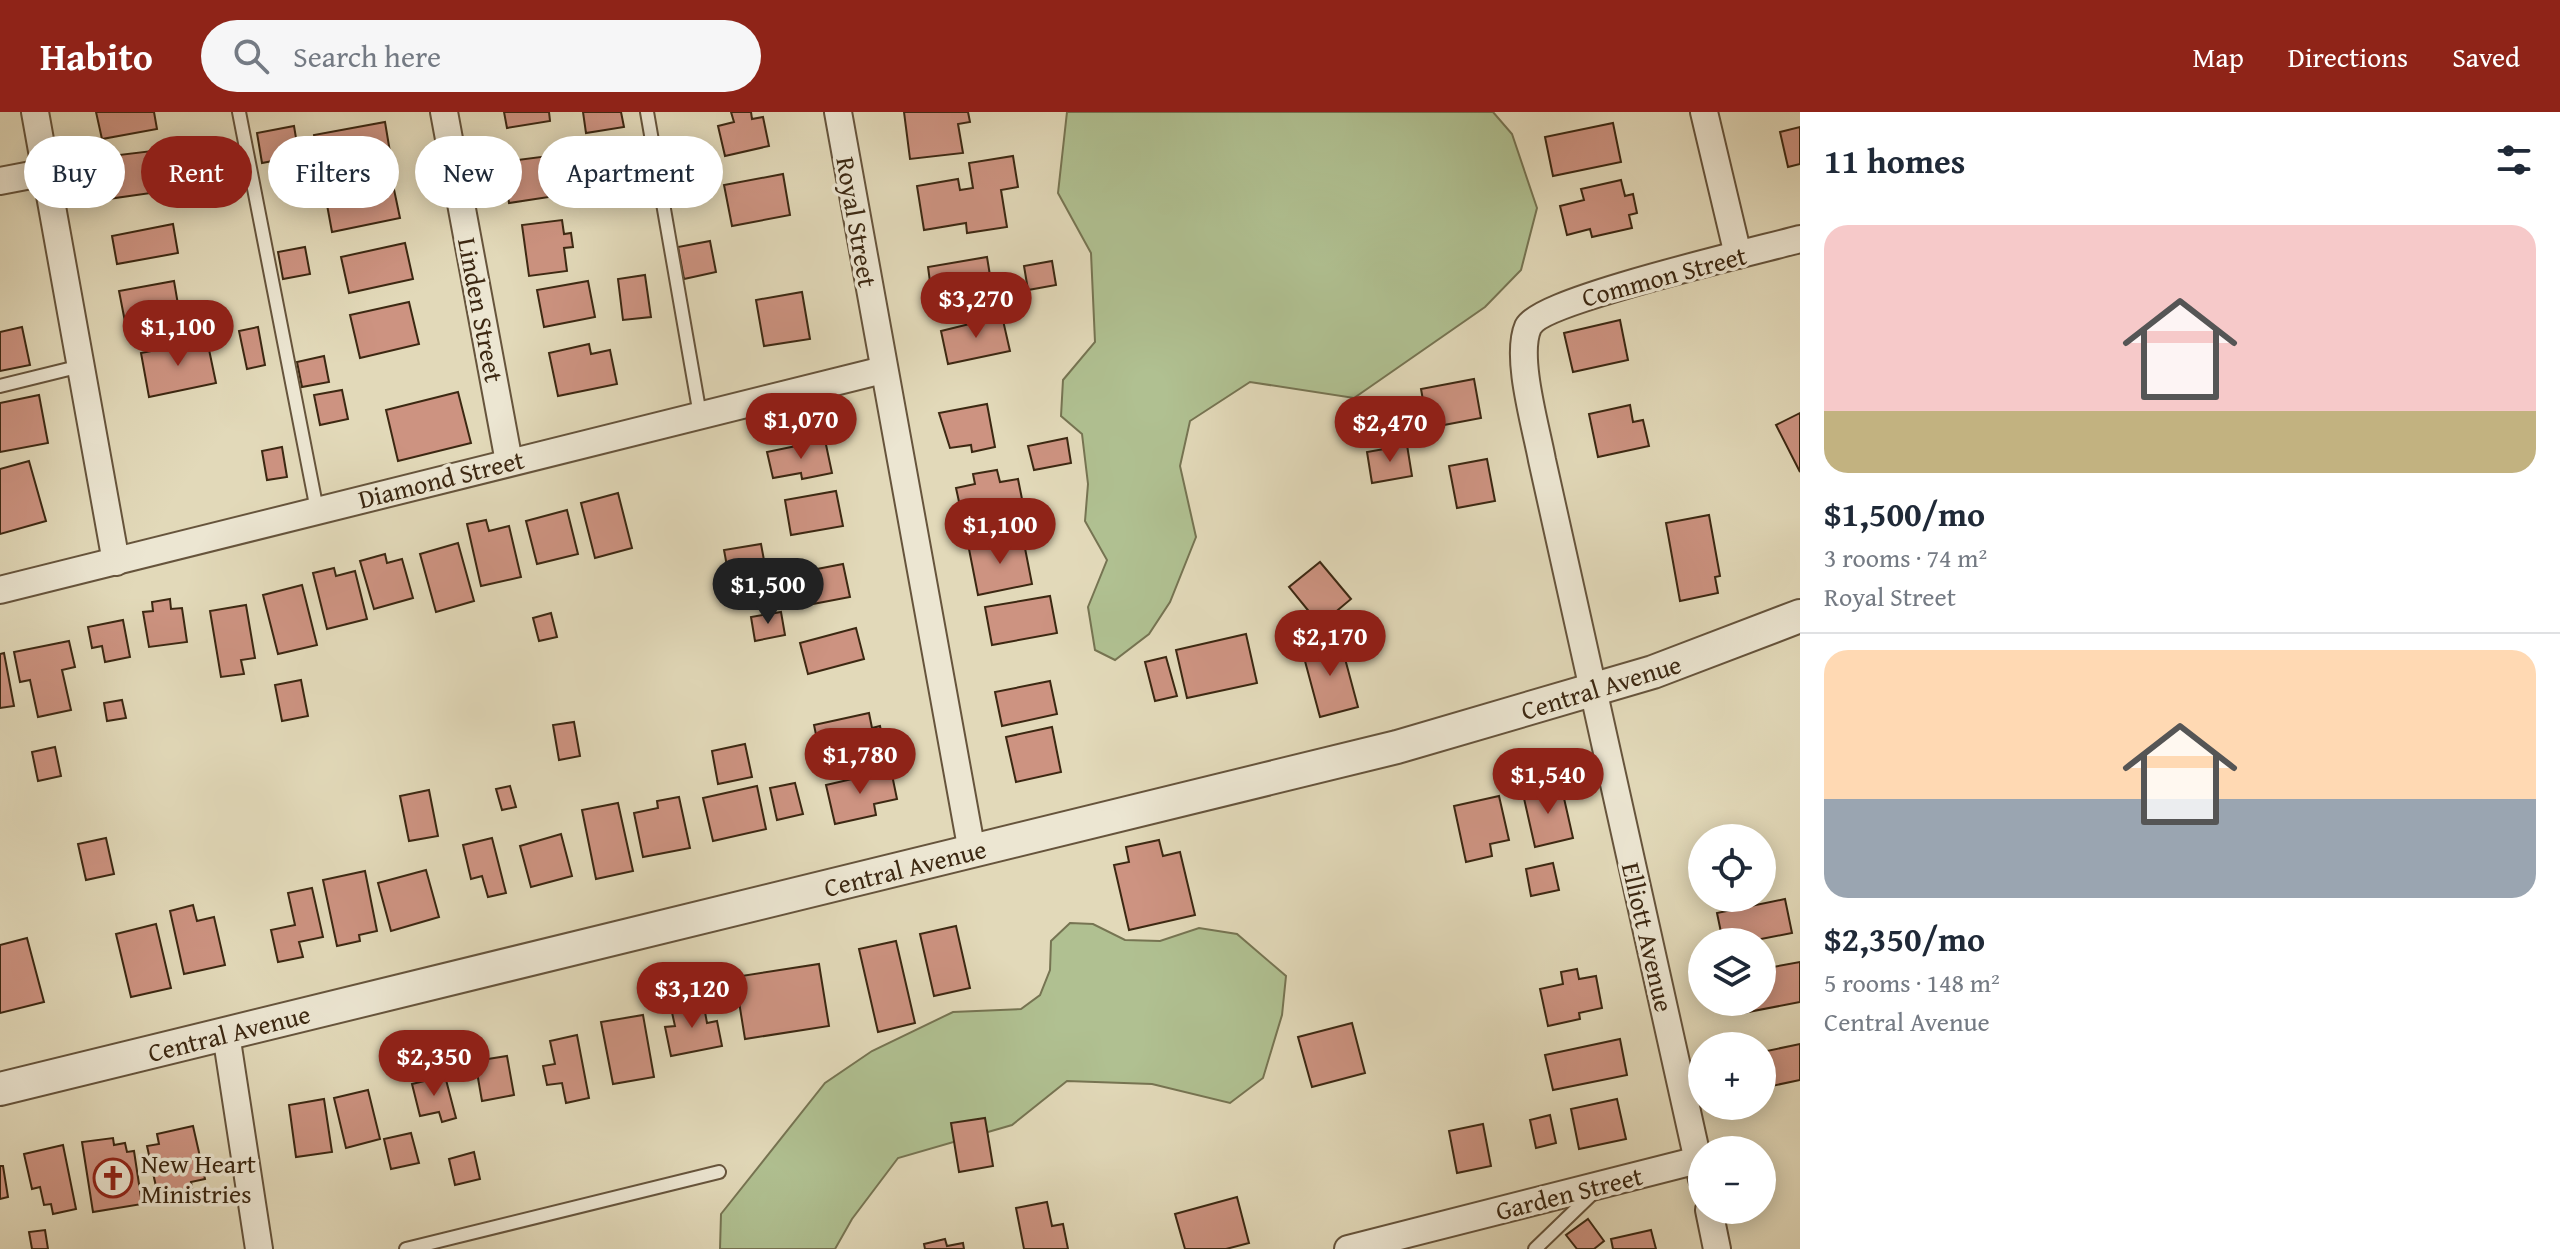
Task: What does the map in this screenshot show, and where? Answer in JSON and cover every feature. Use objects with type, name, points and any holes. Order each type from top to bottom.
[{"type":"street","points":[[35,112],[40,136]]},
{"type":"street","name":"Linden Street","points":[[444,112],[509,462]]},
{"type":"street","name":"Royal Street","points":[[838,112],[972,852]]},
{"type":"street","points":[[1704,112],[1738,255]]},
{"type":"street","points":[[0,181],[24,176]]},
{"type":"street","points":[[53,208],[116,562]]},
{"type":"street","name":"Common Street","points":[[1532,320],[1581,298],[1800,239]]},
{"type":"street","name":"Elliott Avenue","points":[[1532,320],[1524,344],[1525,367],[1593,691],[1692,1136]]},
{"type":"street","name":"Diamond Street","points":[[0,590],[883,370]]},
{"type":"street","name":"Central Avenue","points":[[0,1089],[1397,747],[1593,691],[1728,646],[1800,616]]},
{"type":"street","points":[[226,1034],[259,1249]]},
{"type":"street","name":"Garden Street","points":[[1348,1249],[1602,1185],[1688,1172]]},
{"type":"street","points":[[1712,1224],[1717,1249]]},
{"type":"lane","points":[[239,112],[317,510]]},
{"type":"lane","points":[[647,112],[700,415]]},
{"type":"lane","points":[[0,386],[81,366]]},
{"type":"lane","points":[[406,1249],[719,1172]]},
{"type":"lane","points":[[1535,1249],[1602,1185]]},
{"type":"green space","points":[[1067,112],[1493,112],[1512,134],[1537,208],[1521,270],[1485,307],[1354,398],[1250,382],[1190,421],[1180,466],[1196,537],[1170,602],[1149,634],[1115,660],[1095,650],[1088,607],[1107,560],[1085,521],[1088,484],[1082,434],[1061,416],[1063,380],[1095,342],[1091,253],[1058,193]]},
{"type":"green space","points":[[1070,923],[1093,924],[1125,940],[1160,941],[1199,928],[1237,934],[1286,976],[1282,1015],[1263,1078],[1230,1103],[1152,1084],[1067,1081],[1012,1125],[898,1158],[852,1219],[835,1249],[720,1249],[721,1214],[825,1083],[872,1051],[953,1012],[1021,1009],[1040,995],[1050,970],[1051,941]]},
{"type":"building","points":[[96,112],[154,112],[157,129],[101,136]]},
{"type":"building","points":[[504,112],[549,112],[550,121],[507,128]]},
{"type":"building","points":[[583,112],[621,112],[624,127],[586,133]]},
{"type":"building","points":[[731,112],[751,112],[752,119],[763,117],[769,146],[725,156],[723,136],[718,126],[734,122]]},
{"type":"building","points":[[904,112],[968,112],[970,122],[958,124],[963,153],[910,159]]},
{"type":"building","points":[[385,122],[387,136],[314,136]]},
{"type":"building","points":[[1613,123],[1621,162],[1553,176],[1545,137]]},
{"type":"building","points":[[294,126],[296,136],[268,136],[268,162],[262,163],[257,133]]},
{"type":"building","points":[[1800,127],[1800,164],[1788,167],[1780,132]]},
{"type":"building","points":[[141,152],[141,194],[125,197],[125,154]]},
{"type":"building","points":[[1013,156],[1018,187],[1001,190],[1007,227],[967,233],[966,223],[924,230],[917,186],[958,179],[960,190],[973,188],[969,163]]},
{"type":"building","points":[[538,157],[538,199],[522,201],[522,159]]},
{"type":"building","points":[[783,174],[790,215],[732,226],[724,185]]},
{"type":"building","points":[[1621,180],[1625,196],[1633,194],[1637,213],[1629,215],[1632,228],[1592,237],[1590,229],[1567,235],[1560,206],[1584,200],[1581,189]]},
{"type":"building","points":[[328,208],[398,208],[400,218],[332,232]]},
{"type":"building","points":[[562,220],[564,234],[571,233],[573,247],[564,248],[567,271],[529,276],[522,225]]},
{"type":"building","points":[[173,224],[178,253],[117,264],[112,236]]},
{"type":"building","points":[[710,241],[716,272],[684,279],[678,247]]},
{"type":"building","points":[[405,243],[413,279],[349,293],[341,257]]},
{"type":"building","points":[[305,247],[310,274],[283,279],[278,252]]},
{"type":"building","points":[[987,257],[993,294],[933,304],[928,267]]},
{"type":"building","points":[[1052,261],[1056,285],[1028,290],[1024,266]]},
{"type":"building","points":[[645,275],[651,317],[623,320],[618,279]]},
{"type":"building","points":[[174,281],[181,322],[127,332],[119,291]]},
{"type":"building","points":[[588,281],[595,317],[544,327],[537,290]]},
{"type":"building","points":[[802,292],[810,339],[764,346],[756,300]]},
{"type":"building","points":[[409,302],[419,344],[360,358],[350,315]]},
{"type":"building","points":[[1002,316],[1010,351],[948,364],[941,331]]},
{"type":"building","points":[[1620,320],[1628,360],[1573,372],[1564,333]]},
{"type":"building","points":[[22,327],[30,365],[0,371],[0,332]]},
{"type":"building","points":[[258,327],[265,365],[247,369],[239,331]]},
{"type":"building","points":[[207,340],[216,383],[149,397],[141,353]]},
{"type":"building","points":[[589,344],[591,354],[610,350],[617,384],[558,396],[549,353]]},
{"type":"building","points":[[324,356],[329,382],[302,387],[297,362]]},
{"type":"building","points":[[1474,379],[1481,418],[1428,428],[1421,389]]},
{"type":"building","points":[[342,390],[348,419],[320,425],[314,395]]},
{"type":"building","points":[[458,392],[471,443],[398,461],[386,410]]},
{"type":"building","points":[[39,395],[48,443],[0,452],[0,403]]},
{"type":"building","points":[[987,404],[995,447],[972,452],[971,445],[950,448],[939,413]]},
{"type":"building","points":[[1630,405],[1633,422],[1643,420],[1649,446],[1598,457],[1589,414]]},
{"type":"building","points":[[1800,413],[1800,472],[1776,425]]},
{"type":"building","points":[[1067,438],[1071,463],[1034,470],[1028,446]]},
{"type":"building","points":[[825,440],[832,473],[802,479],[801,473],[773,478],[767,452]]},
{"type":"building","points":[[1407,445],[1412,476],[1372,483],[1367,452]]},
{"type":"building","points":[[282,447],[287,477],[267,480],[262,451]]},
{"type":"building","points":[[1487,459],[1495,501],[1457,508],[1449,466]]},
{"type":"building","points":[[29,461],[46,521],[0,534],[0,469]]},
{"type":"building","points":[[997,470],[1000,482],[1018,479],[1025,514],[975,524],[974,518],[963,520],[956,488],[975,484],[973,474]]},
{"type":"building","points":[[836,491],[843,526],[791,535],[785,500]]},
{"type":"building","points":[[618,493],[632,548],[595,558],[581,503]]},
{"type":"building","points":[[567,510],[578,554],[537,564],[526,521]]},
{"type":"building","points":[[1709,515],[1720,576],[1715,577],[1718,593],[1680,601],[1666,523]]},
{"type":"building","points":[[486,520],[489,531],[509,526],[521,577],[481,586],[467,524]]},
{"type":"building","points":[[1023,538],[1032,584],[978,595],[969,549]]},
{"type":"building","points":[[458,543],[474,601],[436,612],[420,554]]},
{"type":"building","points":[[761,544],[766,571],[729,577],[724,550]]},
{"type":"building","points":[[385,554],[387,563],[402,559],[413,598],[374,609],[360,561]]},
{"type":"building","points":[[1320,562],[1351,599],[1320,625],[1289,587]]},
{"type":"building","points":[[843,564],[850,597],[797,607],[791,574]]},
{"type":"building","points":[[334,568],[336,576],[355,571],[367,619],[327,629],[313,573]]},
{"type":"building","points":[[302,585],[317,645],[278,654],[263,595]]},
{"type":"building","points":[[1050,596],[1057,633],[992,645],[985,607]]},
{"type":"building","points":[[170,599],[171,609],[182,608],[187,642],[149,647],[143,612],[153,611],[152,602]]},
{"type":"building","points":[[246,605],[255,658],[241,660],[244,674],[221,677],[210,611]]},
{"type":"building","points":[[781,612],[785,635],[755,641],[751,617]]},
{"type":"building","points":[[551,613],[557,637],[539,641],[533,618]]},
{"type":"building","points":[[123,620],[130,657],[105,662],[102,646],[92,648],[88,627]]},
{"type":"building","points":[[856,628],[864,659],[808,674],[800,643]]},
{"type":"building","points":[[1246,634],[1257,683],[1187,698],[1176,650]]},
{"type":"building","points":[[1340,640],[1358,707],[1320,717],[1302,650]]},
{"type":"building","points":[[69,641],[75,667],[62,670],[71,710],[38,717],[30,680],[20,682],[14,652]]},
{"type":"building","points":[[4,653],[14,706],[0,708],[0,654]]},
{"type":"building","points":[[1166,657],[1177,696],[1155,701],[1145,662]]},
{"type":"building","points":[[301,680],[308,716],[282,721],[275,685]]},
{"type":"building","points":[[1050,681],[1057,714],[1002,726],[995,692]]},
{"type":"building","points":[[122,700],[126,718],[107,721],[104,703]]},
{"type":"building","points":[[869,713],[872,728],[880,726],[885,750],[822,763],[814,725]]},
{"type":"building","points":[[574,722],[580,756],[559,760],[553,725]]},
{"type":"building","points":[[1052,727],[1061,772],[1016,782],[1006,737]]},
{"type":"building","points":[[745,744],[752,777],[718,784],[712,751]]},
{"type":"building","points":[[55,747],[61,776],[38,781],[32,752]]},
{"type":"building","points":[[891,770],[897,799],[874,804],[876,815],[835,824],[826,785]]},
{"type":"building","points":[[795,783],[803,814],[777,820],[770,788]]},
{"type":"building","points":[[1561,785],[1573,838],[1535,847],[1523,794]]},
{"type":"building","points":[[510,786],[516,807],[502,810],[496,789]]},
{"type":"building","points":[[757,786],[766,829],[713,841],[703,798]]},
{"type":"building","points":[[429,790],[438,836],[409,841],[400,796]]},
{"type":"building","points":[[1499,796],[1509,840],[1490,844],[1492,856],[1466,862],[1454,806]]},
{"type":"building","points":[[679,797],[690,848],[643,857],[634,813],[658,808],[657,801]]},
{"type":"building","points":[[618,803],[633,871],[596,879],[582,810]]},
{"type":"building","points":[[561,834],[572,876],[531,887],[520,846]]},
{"type":"building","points":[[106,838],[114,874],[86,880],[78,844]]},
{"type":"building","points":[[492,838],[506,893],[488,897],[482,876],[471,879],[463,845]]},
{"type":"building","points":[[1159,840],[1163,856],[1180,852],[1195,915],[1129,930],[1114,865],[1129,862],[1126,847]]},
{"type":"building","points":[[1553,863],[1559,890],[1531,896],[1526,869]]},
{"type":"building","points":[[426,870],[439,917],[391,931],[378,883]]},
{"type":"building","points":[[365,871],[377,931],[359,935],[360,941],[337,946],[323,880]]},
{"type":"building","points":[[312,888],[323,937],[299,942],[303,957],[278,962],[271,930],[295,925],[288,893]]},
{"type":"building","points":[[1785,899],[1792,933],[1776,936],[1776,928],[1720,928],[1717,913],[1776,912],[1776,901]]},
{"type":"building","points":[[193,905],[197,921],[214,917],[225,965],[184,974],[170,911]]},
{"type":"building","points":[[156,924],[171,988],[131,997],[116,934]]},
{"type":"building","points":[[956,926],[970,988],[934,996],[920,934]]},
{"type":"building","points":[[27,938],[44,1002],[0,1013],[0,945]]},
{"type":"building","points":[[896,941],[915,1023],[878,1032],[859,949]]},
{"type":"building","points":[[1800,962],[1800,1002],[1776,1007],[1776,966]]},
{"type":"building","points":[[819,964],[829,1026],[745,1039],[735,977]]},
{"type":"building","points":[[1577,969],[1579,979],[1596,976],[1602,1008],[1579,1013],[1580,1019],[1548,1026],[1540,989],[1563,984],[1561,972]]},
{"type":"building","points":[[703,1001],[707,1023],[717,1021],[722,1046],[671,1056],[665,1027],[675,1026],[671,1008]]},
{"type":"building","points":[[643,1015],[654,1077],[613,1084],[601,1022]]},
{"type":"building","points":[[1352,1023],[1365,1073],[1312,1087],[1298,1037]]},
{"type":"building","points":[[577,1035],[589,1098],[566,1103],[562,1083],[547,1085],[543,1066],[555,1064],[550,1041]]},
{"type":"building","points":[[1620,1039],[1627,1075],[1553,1090],[1545,1055]]},
{"type":"building","points":[[1800,1044],[1800,1080],[1776,1085],[1776,1049]]},
{"type":"building","points":[[507,1056],[514,1095],[482,1101],[475,1061]]},
{"type":"building","points":[[445,1076],[456,1118],[442,1122],[439,1112],[420,1116],[412,1084]]},
{"type":"building","points":[[368,1090],[380,1139],[346,1148],[334,1098]]},
{"type":"building","points":[[324,1099],[332,1152],[296,1157],[289,1105]]},
{"type":"building","points":[[1617,1099],[1626,1139],[1579,1149],[1571,1109]]},
{"type":"building","points":[[1550,1115],[1556,1143],[1536,1148],[1530,1120]]},
{"type":"building","points":[[985,1118],[993,1166],[959,1172],[951,1123]]},
{"type":"building","points":[[1483,1124],[1491,1166],[1457,1173],[1449,1131]]},
{"type":"building","points":[[193,1126],[205,1179],[191,1182],[193,1193],[159,1200],[147,1146],[159,1144],[157,1134]]},
{"type":"building","points":[[411,1133],[419,1163],[391,1169],[384,1139]]},
{"type":"building","name":"New Heart Ministries","points":[[113,1138],[114,1145],[125,1143],[127,1152],[134,1151],[142,1204],[93,1212],[82,1142]]},
{"type":"building","points":[[63,1145],[76,1209],[53,1214],[51,1204],[44,1205],[40,1187],[32,1189],[24,1154]]},
{"type":"building","points":[[474,1152],[480,1179],[455,1185],[449,1159]]},
{"type":"building","points":[[0,1166],[3,1166],[8,1197],[0,1199]]},
{"type":"building","points":[[1237,1197],[1249,1243],[1226,1249],[1185,1249],[1175,1214]]},
{"type":"building","points":[[1047,1202],[1052,1226],[1063,1224],[1068,1249],[1024,1249],[1016,1208]]},
{"type":"building","points":[[1588,1219],[1604,1241],[1594,1249],[1577,1249],[1566,1235]]},
{"type":"building","points":[[45,1230],[48,1249],[32,1249],[29,1232]]},
{"type":"building","points":[[1651,1230],[1656,1249],[1613,1249],[1611,1239]]},
{"type":"building","points":[[945,1239],[947,1246],[963,1243],[964,1249],[925,1249],[924,1244]]},
{"type":"place","name":"New Heart Ministries","points":[[113,1178]]}]
